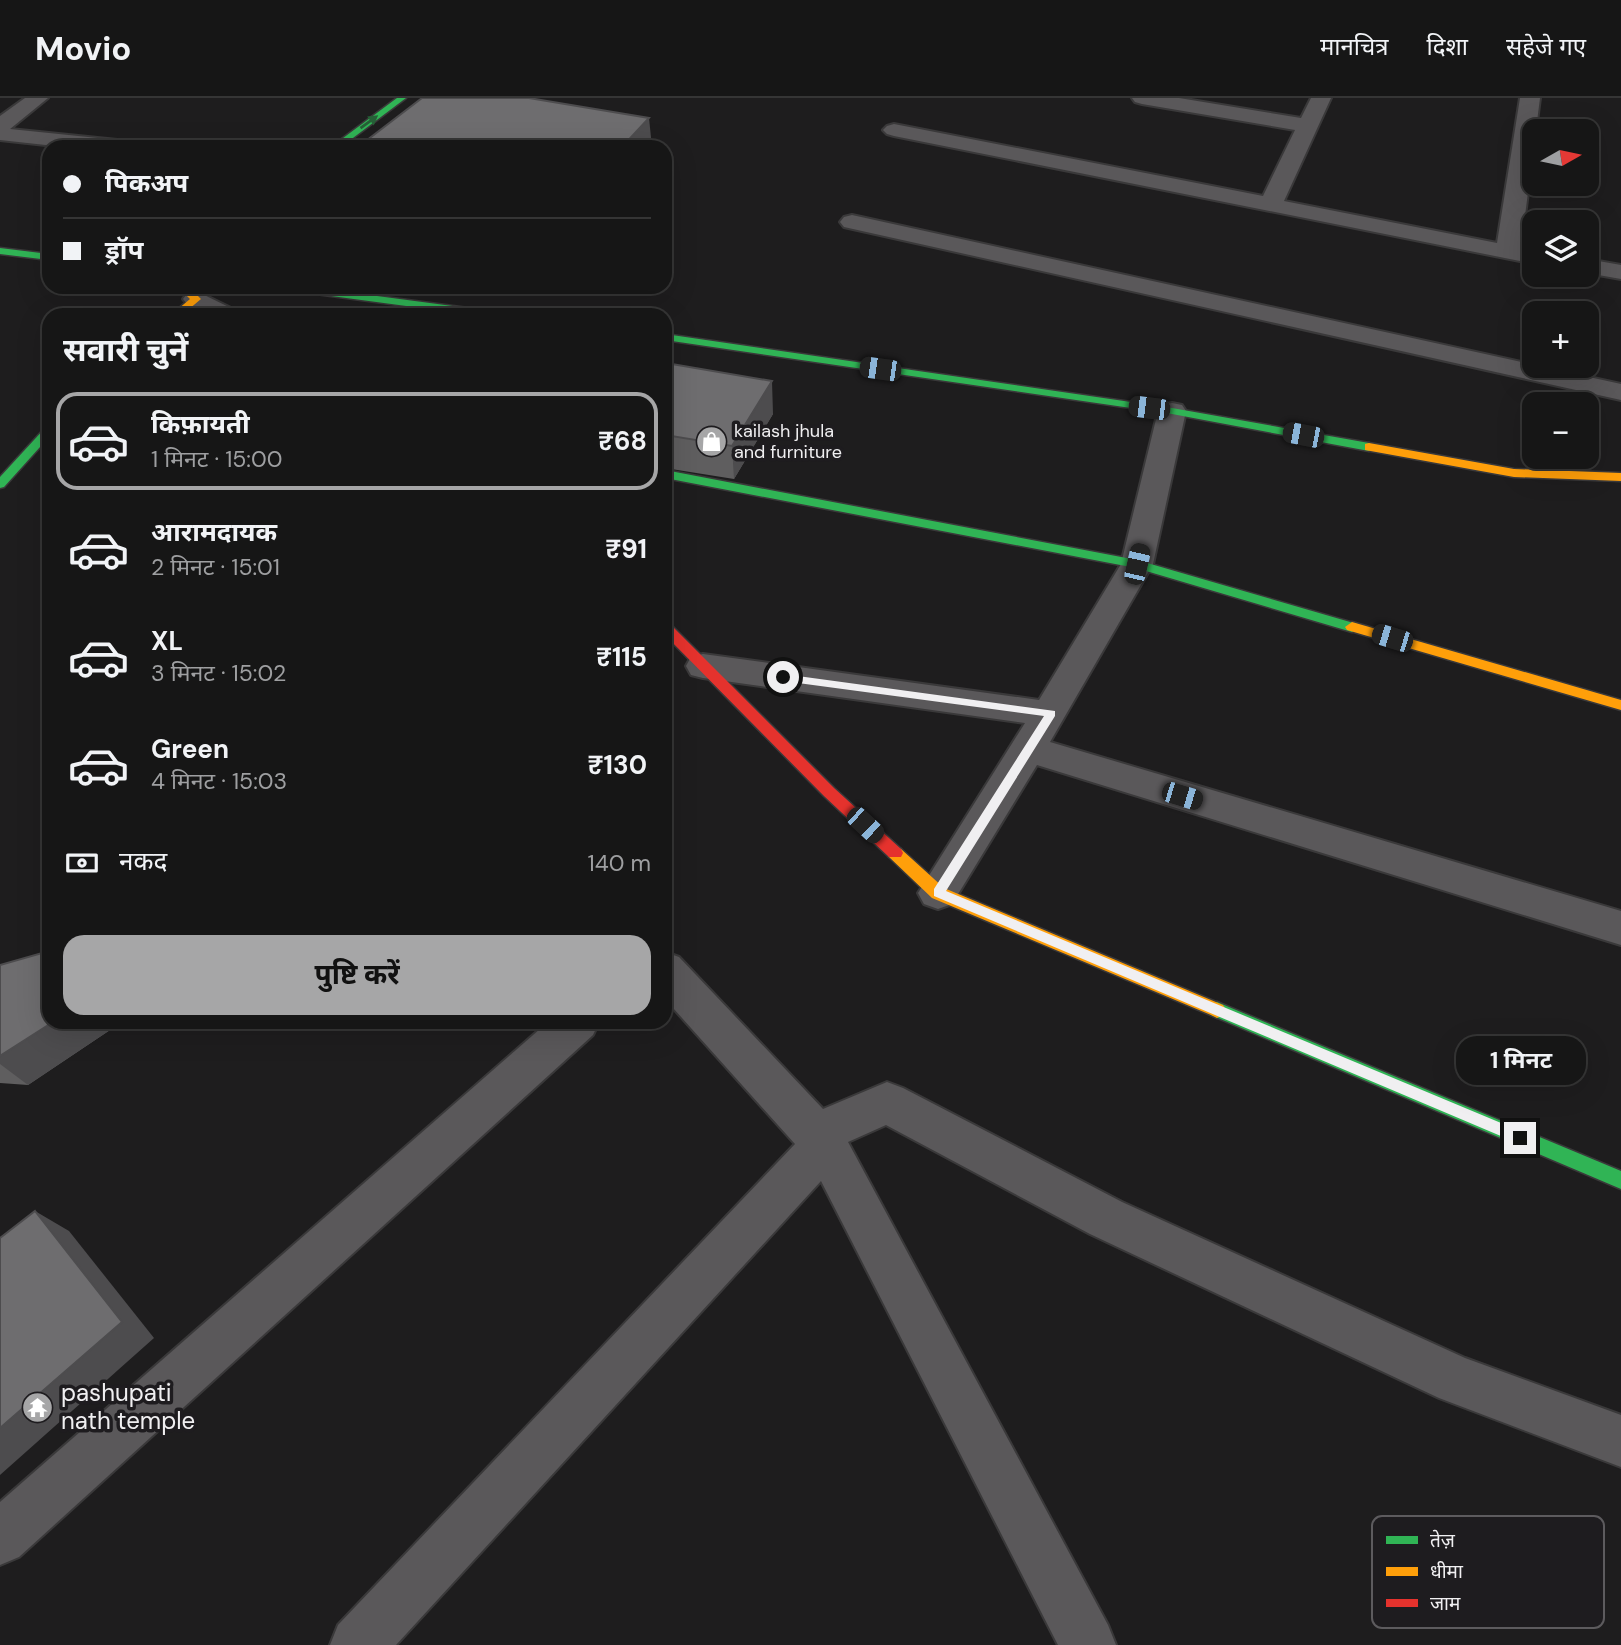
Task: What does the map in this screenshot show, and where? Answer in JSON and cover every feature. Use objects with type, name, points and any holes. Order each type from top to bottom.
[{"type":"street","points":[[0,126],[38,98]]},
{"type":"street","points":[[345,140],[402,98]]},
{"type":"street","points":[[1142,98],[1308,126]]},
{"type":"street","points":[[1270,205],[1321,98]]},
{"type":"street","points":[[1508,252],[1530,98]]},
{"type":"street","points":[[894,130],[1522,255]]},
{"type":"street","points":[[0,134],[59,140]]},
{"type":"street","points":[[852,222],[1621,393]]},
{"type":"street","points":[[0,251],[42,256]]},
{"type":"street","points":[[1599,268],[1621,272]]},
{"type":"street","points":[[339,294],[445,308]]},
{"type":"street","points":[[185,300],[207,308]]},
{"type":"street","points":[[672,338],[1172,411],[1514,473],[1621,477]]},
{"type":"street","points":[[938,893],[1051,713],[1137,564],[1172,411]]},
{"type":"street","points":[[0,484],[42,438]]},
{"type":"street","points":[[672,475],[1137,564],[1621,705]]},
{"type":"street","points":[[672,634],[829,792],[938,893],[1621,1180]]},
{"type":"street","points":[[703,666],[1051,713]]},
{"type":"street","points":[[1028,749],[1621,928]]},
{"type":"street","points":[[672,978],[821,1138],[1088,1645]]},
{"type":"street","points":[[0,1538],[570,1029]]},
{"type":"street","points":[[358,1645],[821,1138],[887,1103],[1106,1219],[1457,1380],[1621,1441]]},
{"type":"building","points":[[422,98],[529,98],[649,118],[629,140],[367,140]]},
{"type":"building","points":[[672,364],[772,381],[732,446],[672,436]]},
{"type":"building","points":[[42,953],[42,1029],[0,1056],[0,965]]},
{"type":"building","name":"pashupati nath temple","points":[[35,1211],[122,1322],[0,1428],[0,1238]]},
{"type":"traffic: fast","points":[[345,140],[402,98]]},
{"type":"traffic: fast","points":[[0,251],[42,256]]},
{"type":"traffic: fast","points":[[339,294],[445,308]]},
{"type":"traffic: fast","points":[[672,338],[1172,411],[1369,447]]},
{"type":"traffic: fast","points":[[0,484],[42,438]]},
{"type":"traffic: fast","points":[[672,475],[1137,564],[1352,627]]},
{"type":"traffic: fast","points":[[1217,1010],[1621,1180]]},
{"type":"traffic: slow","points":[[185,308],[196,299],[191,294]]},
{"type":"traffic: slow","points":[[1369,447],[1514,473],[1621,477]]},
{"type":"traffic: slow","points":[[1352,627],[1621,705]]},
{"type":"traffic: slow","points":[[895,853],[938,893],[1217,1010]]},
{"type":"traffic: jam","points":[[672,634],[829,792],[895,853]]},
{"type":"place","name":"kailash jhula and furniture","points":[[711,441]]},
{"type":"place","name":"pashupati nath temple","points":[[38,1407]]},
{"type":"route","points":[[783,677],[1051,713],[938,893],[1520,1138]]}]
